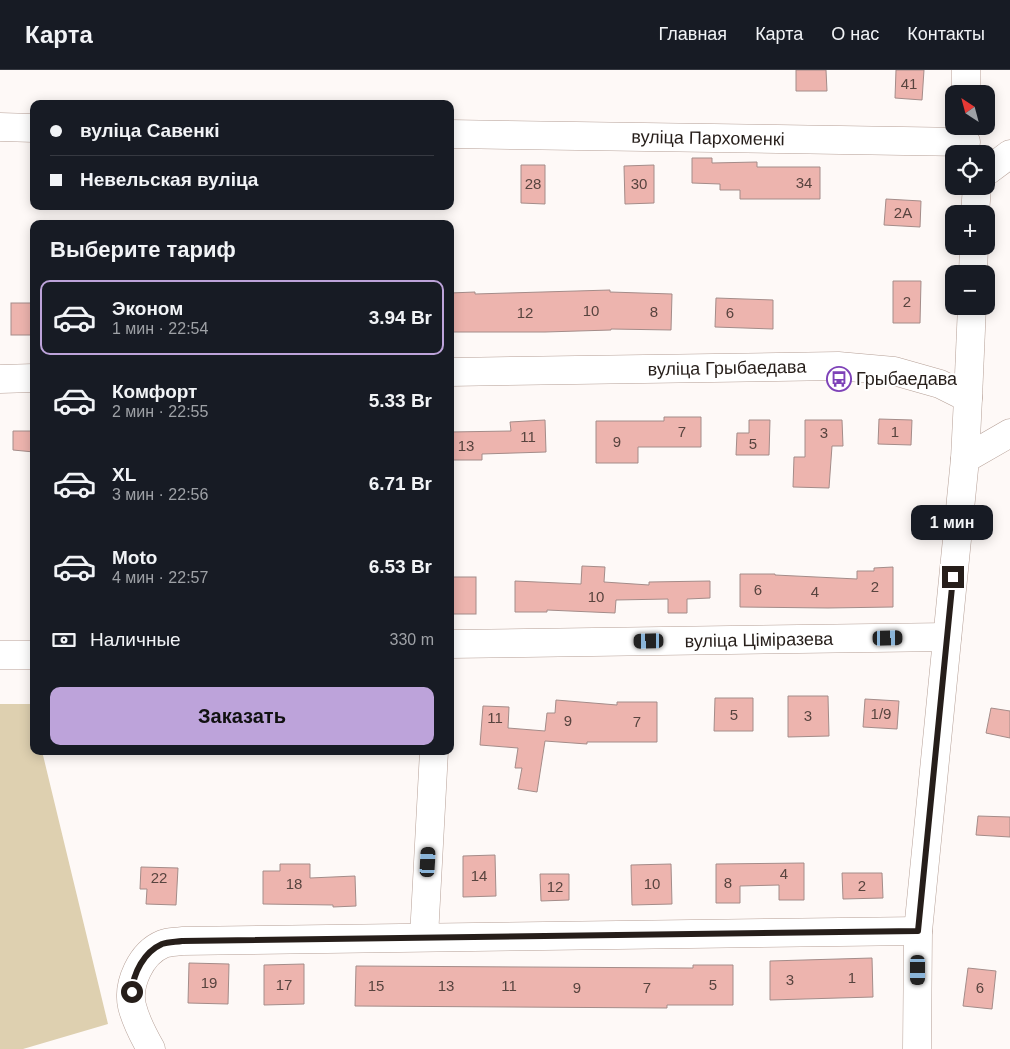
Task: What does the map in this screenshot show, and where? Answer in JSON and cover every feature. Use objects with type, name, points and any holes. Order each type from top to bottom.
[{"type":"street","points":[[966,70],[966,85]]},
{"type":"street","points":[[0,127],[30,128]]},
{"type":"street","name":"вуліца Пархоменкі","points":[[454,134],[967,141]]},
{"type":"street","points":[[995,165],[1010,154]]},
{"type":"street","points":[[917,1049],[918,931],[965,459],[972,315]]},
{"type":"street","name":"вуліца Грыбаедава","points":[[454,372],[838,366],[894,371],[940,384],[968,398]]},
{"type":"street","points":[[0,379],[30,378]]},
{"type":"street","points":[[965,459],[1010,433]]},
{"type":"street","name":"вуліца Ціміразева","points":[[454,644],[947,637]]},
{"type":"street","points":[[0,656],[30,655]]},
{"type":"street","points":[[424,936],[434,755]]},
{"type":"street","points":[[151,1049],[138,1026],[131,1004],[133,979],[145,957],[163,944],[182,941],[424,936],[918,931]]},
{"type":"shaded area","points":[[0,704],[30,704],[30,755],[43,755],[108,1024],[23,1049],[0,1049]]},
{"type":"building","points":[[796,70],[826,70],[827,91],[796,91]]},
{"type":"building","points":[[896,70],[924,70],[922,100],[895,98]]},
{"type":"building","points":[[692,158],[712,158],[712,163],[757,162],[757,167],[820,167],[820,199],[740,199],[740,190],[720,190],[720,184],[692,183]]},
{"type":"building","points":[[521,165],[545,165],[545,204],[521,203]]},
{"type":"building","points":[[654,165],[654,203],[625,204],[624,166]]},
{"type":"building","points":[[886,199],[921,201],[920,227],[884,225]]},
{"type":"building","points":[[893,281],[921,281],[920,323],[893,323]]},
{"type":"building","points":[[610,290],[610,292],[672,294],[671,330],[611,329],[545,332],[454,332],[454,293],[475,292],[475,294]]},
{"type":"building","points":[[716,298],[773,300],[773,329],[715,327]]},
{"type":"building","points":[[11,303],[30,303],[30,335],[11,335]]},
{"type":"building","points":[[664,417],[701,417],[701,447],[638,447],[638,463],[596,463],[596,421],[664,421]]},
{"type":"building","points":[[879,419],[912,420],[911,445],[878,444]]},
{"type":"building","points":[[545,420],[546,452],[482,454],[482,460],[454,460],[454,432],[511,431],[510,422]]},
{"type":"building","points":[[749,420],[770,420],[769,455],[736,455],[737,433],[749,433]]},
{"type":"building","points":[[805,420],[842,420],[843,446],[832,446],[829,488],[793,487],[794,457],[805,457]]},
{"type":"building","points":[[13,431],[30,431],[30,452],[13,450]]},
{"type":"building","points":[[582,566],[605,567],[604,582],[649,585],[649,582],[710,581],[710,598],[687,599],[687,613],[668,613],[668,599],[616,600],[615,613],[547,610],[547,612],[515,612],[515,581],[581,584]]},
{"type":"building","points":[[893,567],[893,607],[740,607],[740,574],[857,579],[857,571],[874,571],[874,568]]},
{"type":"building","points":[[454,577],[476,577],[476,614],[454,614]]},
{"type":"building","points":[[788,696],[828,696],[829,736],[788,737]]},
{"type":"building","points":[[715,698],[753,698],[753,731],[714,731]]},
{"type":"building","points":[[865,699],[899,701],[897,729],[863,727]]},
{"type":"building","points":[[556,700],[617,705],[617,702],[657,702],[657,742],[587,742],[587,744],[545,741],[537,792],[518,789],[522,768],[515,768],[518,748],[480,745],[483,706],[509,707],[508,728],[545,731],[547,713],[555,713]]},
{"type":"building","points":[[991,708],[1010,711],[1010,738],[986,733]]},
{"type":"building","points":[[978,816],[1010,817],[1010,837],[976,835]]},
{"type":"building","points":[[495,855],[496,896],[463,897],[463,856]]},
{"type":"building","points":[[804,863],[804,900],[779,900],[779,885],[740,886],[740,903],[716,903],[716,864]]},
{"type":"building","points":[[280,864],[310,864],[310,878],[355,876],[356,906],[263,904],[263,871],[280,871]]},
{"type":"building","points":[[671,864],[672,904],[632,905],[631,865]]},
{"type":"building","points":[[141,867],[178,868],[176,905],[146,904],[147,889],[140,889]]},
{"type":"building","points":[[842,873],[882,873],[883,898],[843,899]]},
{"type":"building","points":[[540,874],[569,874],[569,900],[541,901]]},
{"type":"building","points":[[872,958],[873,997],[770,1000],[770,961]]},
{"type":"building","points":[[189,963],[229,964],[228,1004],[188,1003]]},
{"type":"building","points":[[304,964],[304,1004],[264,1005],[264,965]]},
{"type":"building","points":[[693,965],[733,965],[733,1005],[667,1005],[667,1008],[355,1006],[356,966],[693,968]]},
{"type":"building","points":[[968,968],[996,971],[992,1009],[963,1006]]},
{"type":"place","name":"Грыбаедава","points":[[839,379]]},
{"type":"route","points":[[132,992],[133,979],[145,957],[163,944],[182,941],[424,936],[918,931],[953,577]]}]
